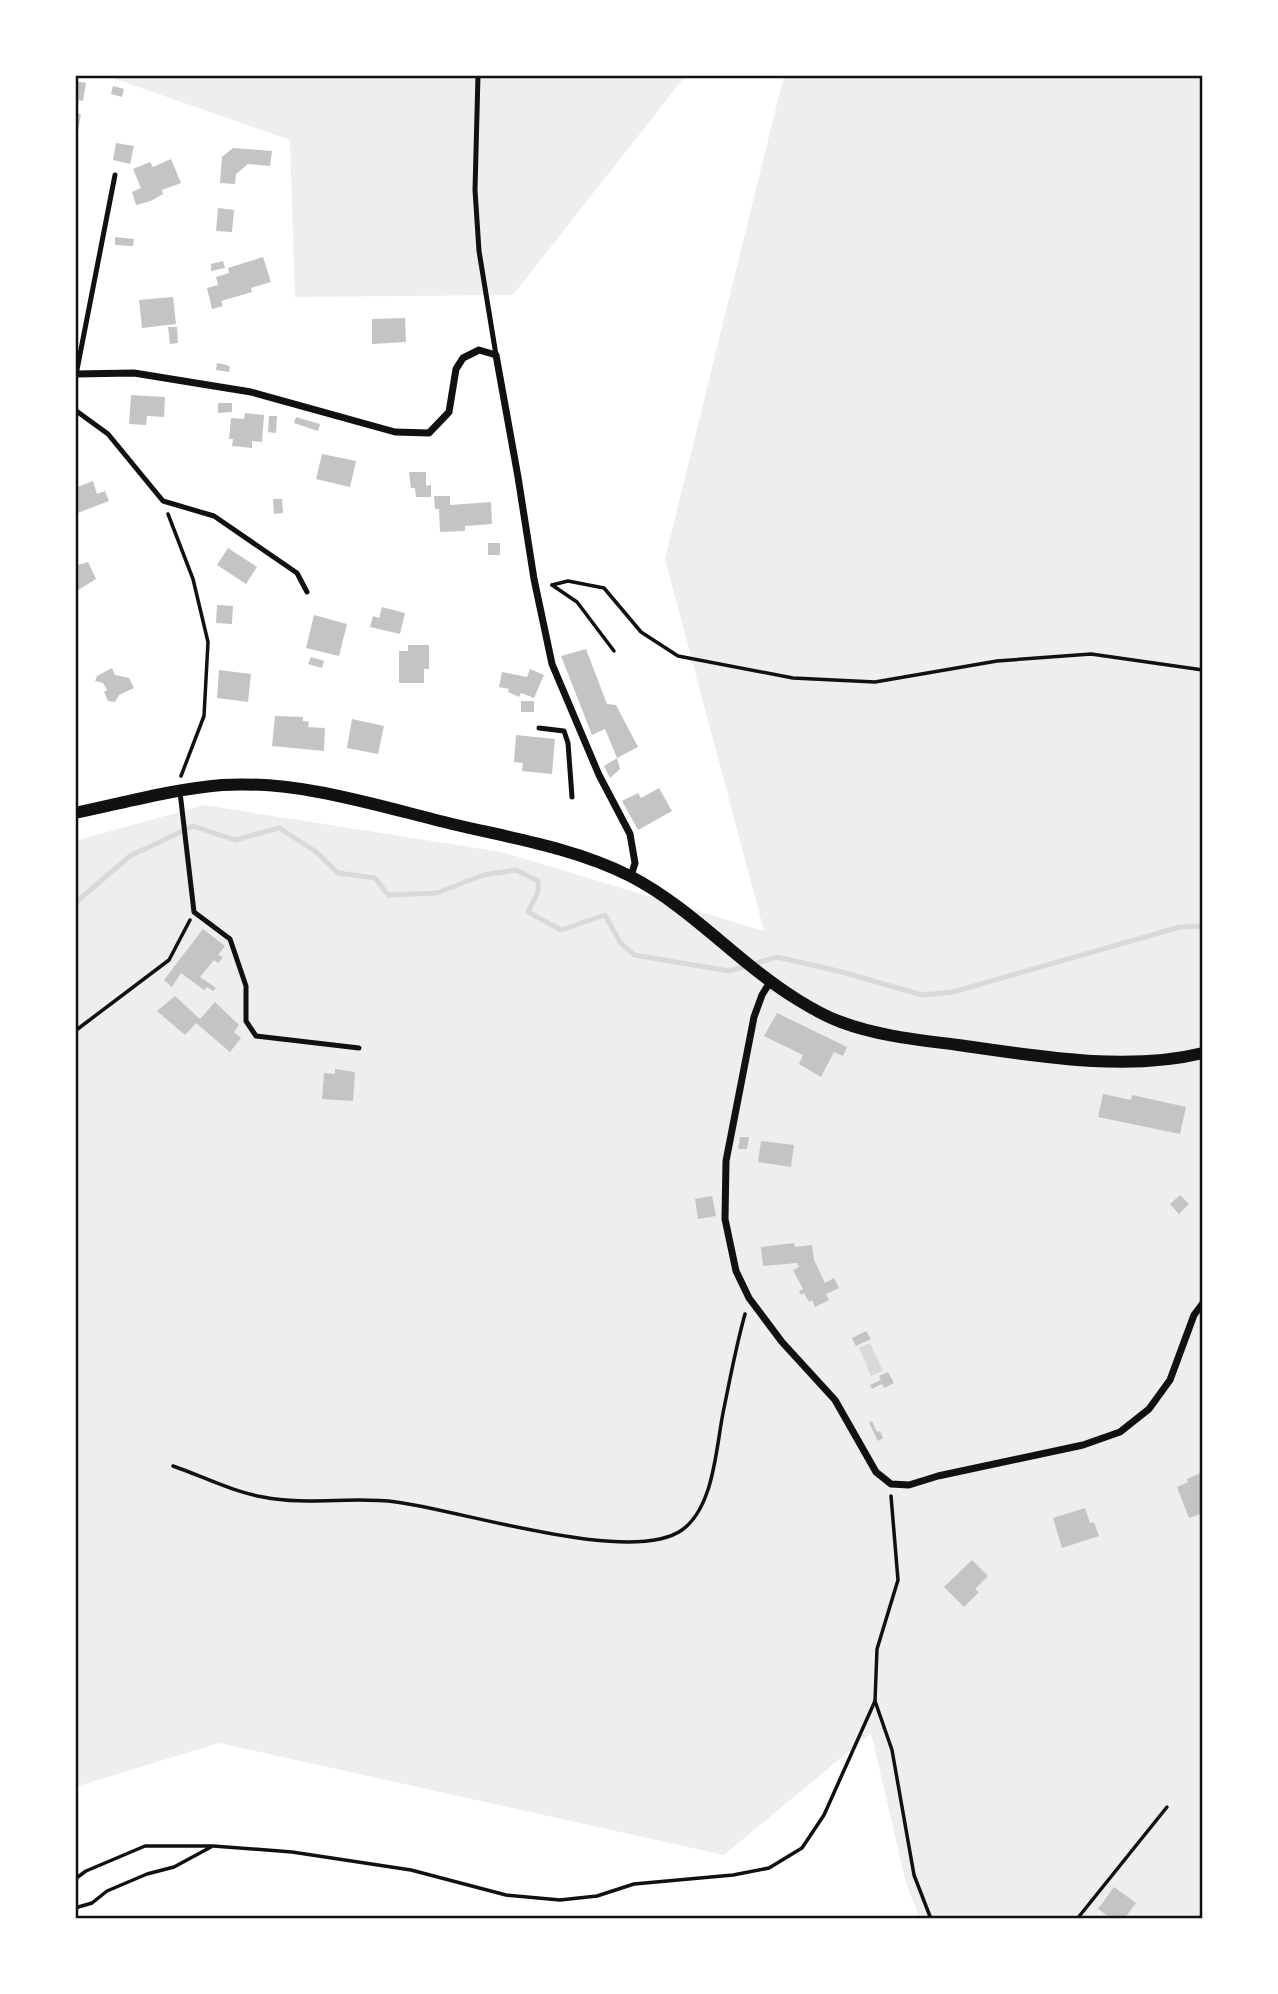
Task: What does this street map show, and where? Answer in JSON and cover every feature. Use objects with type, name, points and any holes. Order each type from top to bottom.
[{"type":"street","points":[[76,376],[134,373],[251,392],[395,432],[429,433],[449,412],[456,369],[463,358],[479,350],[496,355],[534,579],[552,664],[599,775],[630,834],[635,863],[631,876]]},
{"type":"street","points":[[75,813],[222,785],[268,786],[331,795],[541,845],[586,858],[631,876],[676,906],[800,1002],[841,1023],[898,1037],[1031,1056],[1149,1060],[1203,1053]]},
{"type":"street","points":[[766,978],[754,1017],[726,1161],[725,1219],[737,1271],[749,1298],[782,1342],[835,1400],[876,1472],[891,1484],[909,1485],[1083,1445],[1120,1432],[1149,1409],[1170,1380],[1194,1315],[1203,1303]]},
{"type":"lane","points":[[478,76],[479,251],[496,355]]},
{"type":"lane","points":[[76,376],[115,175]]},
{"type":"lane","points":[[75,410],[108,433],[163,501],[214,516],[297,573],[307,592]]},
{"type":"lane","points":[[539,728],[564,731],[568,743],[572,797]]},
{"type":"lane","points":[[180,792],[194,912],[230,939],[246,986],[246,1021],[256,1036],[359,1048]]},
{"type":"path","points":[[163,501],[193,579],[208,642],[204,716],[182,772],[180,792]]},
{"type":"path","points":[[534,579],[552,585],[577,602],[614,651]]},
{"type":"path","points":[[552,585],[568,581],[604,589],[641,632],[678,656],[793,678],[875,682],[998,661],[1091,654],[1203,670]]},
{"type":"path","points":[[75,1031],[169,960],[194,912]]},
{"type":"path","points":[[173,1466],[261,1497],[292,1501],[395,1502],[586,1540],[656,1542],[683,1530],[705,1497],[713,1474],[736,1350],[749,1298]]},
{"type":"path","points":[[891,1484],[891,1513],[898,1580],[877,1649],[875,1701],[892,1750],[914,1875],[931,1919]]},
{"type":"path","points":[[75,1879],[86,1871],[145,1846],[213,1846],[292,1852],[411,1870],[506,1895],[560,1900],[597,1896],[634,1884],[733,1875],[769,1868],[802,1848],[824,1815],[875,1701]]},
{"type":"path","points":[[1077,1919],[1167,1807]]},
{"type":"path","points":[[75,1908],[92,1903],[107,1891],[147,1874],[174,1867],[213,1846]]},
{"type":"shaded area","points":[[104,75],[686,75],[513,295],[295,297],[290,140]]},
{"type":"shaded area","points":[[784,75],[1203,75],[1203,1919],[920,1919],[906,1883],[871,1733],[724,1855],[219,1743],[75,1787],[75,841],[204,805],[502,852],[764,931],[665,559]]},
{"type":"shaded area","points":[[870,1343],[883,1371],[871,1376],[859,1348]]},
{"type":"building","points":[[75,81],[86,83],[83,101],[79,100],[77,113],[81,114],[77,137]]},
{"type":"building","points":[[113,86],[124,89],[122,97],[111,94]]},
{"type":"building","points":[[116,143],[134,146],[130,164],[113,160]]},
{"type":"building","points":[[233,148],[272,151],[270,166],[248,164],[236,174],[235,184],[220,183],[222,157]]},
{"type":"building","points":[[171,159],[181,183],[162,190],[163,194],[151,201],[136,205],[132,192],[141,188],[133,169],[150,162],[153,167]]},
{"type":"building","points":[[218,208],[234,210],[232,232],[216,231]]},
{"type":"building","points":[[115,237],[134,239],[133,246],[115,245]]},
{"type":"building","points":[[263,257],[271,282],[251,288],[252,292],[221,301],[223,306],[212,309],[207,288],[218,285],[216,277],[229,273],[228,268]]},
{"type":"building","points":[[223,261],[225,268],[211,271],[211,264]]},
{"type":"building","points":[[173,297],[176,324],[142,328],[139,300]]},
{"type":"building","points":[[405,318],[406,342],[372,344],[372,319]]},
{"type":"building","points":[[168,327],[177,327],[178,343],[170,344]]},
{"type":"building","points":[[217,363],[230,367],[229,372],[216,370]]},
{"type":"building","points":[[131,395],[165,397],[164,417],[147,416],[146,425],[129,424]]},
{"type":"building","points":[[218,403],[232,403],[232,412],[218,413]]},
{"type":"building","points":[[245,413],[264,415],[262,442],[252,441],[252,448],[232,446],[233,439],[229,439],[231,418],[244,419]]},
{"type":"building","points":[[269,416],[277,416],[276,433],[268,432]]},
{"type":"building","points":[[296,417],[320,424],[318,431],[294,423]]},
{"type":"building","points":[[322,454],[356,461],[350,487],[316,479]]},
{"type":"building","points":[[409,472],[426,472],[426,486],[431,485],[431,497],[416,497],[415,488],[411,488]]},
{"type":"building","points":[[93,481],[97,494],[105,491],[109,501],[75,514],[75,488]]},
{"type":"building","points":[[434,496],[450,496],[450,505],[491,502],[492,524],[465,526],[465,531],[440,532],[439,509],[435,509]]},
{"type":"building","points":[[273,499],[282,499],[283,513],[274,514]]},
{"type":"building","points":[[488,543],[500,543],[500,555],[488,555]]},
{"type":"building","points":[[228,548],[257,567],[246,584],[217,565]]},
{"type":"building","points":[[88,562],[96,579],[75,592],[75,566]]},
{"type":"building","points":[[217,605],[233,606],[232,624],[216,623]]},
{"type":"building","points":[[382,607],[405,613],[400,634],[370,627],[373,616],[379,618]]},
{"type":"building","points":[[314,615],[347,624],[339,656],[306,648]]},
{"type":"building","points":[[408,645],[429,645],[429,669],[424,669],[424,683],[399,683],[399,651],[408,651]]},
{"type":"building","points":[[586,649],[607,704],[616,705],[638,747],[617,758],[605,729],[592,735],[561,656]]},
{"type":"building","points":[[311,657],[324,661],[322,668],[308,664]]},
{"type":"building","points":[[112,668],[115,675],[129,678],[134,688],[119,695],[115,702],[108,701],[103,683],[95,681],[97,676]]},
{"type":"building","points":[[530,669],[544,675],[534,698],[521,693],[519,697],[508,692],[509,689],[499,687],[502,672],[527,677]]},
{"type":"building","points":[[219,670],[251,674],[248,702],[217,698]]},
{"type":"building","points":[[521,701],[534,701],[534,712],[521,712]]},
{"type":"building","points":[[275,716],[303,717],[303,721],[309,722],[308,727],[325,728],[324,751],[272,746]]},
{"type":"building","points":[[352,719],[384,726],[378,754],[347,748]]},
{"type":"building","points":[[516,735],[555,739],[552,774],[522,771],[523,763],[514,762]]},
{"type":"building","points":[[617,758],[620,769],[610,778],[604,766]]},
{"type":"building","points":[[659,788],[672,811],[638,830],[622,801],[638,793],[641,798]]},
{"type":"building","points":[[203,929],[225,946],[218,955],[223,957],[218,963],[214,960],[200,977],[216,988],[213,991],[207,987],[204,990],[181,973],[172,987],[164,980]]},
{"type":"building","points":[[175,996],[200,1019],[215,1002],[239,1025],[234,1032],[241,1038],[230,1052],[196,1023],[185,1035],[157,1011]]},
{"type":"building","points":[[777,1013],[847,1047],[843,1056],[834,1052],[821,1077],[799,1064],[803,1055],[764,1036]]},
{"type":"building","points":[[335,1069],[355,1072],[353,1101],[322,1099],[324,1073],[335,1074]]},
{"type":"building","points":[[1103,1094],[1131,1100],[1132,1095],[1186,1107],[1180,1134],[1098,1117]]},
{"type":"building","points":[[740,1137],[749,1137],[747,1149],[738,1149]]},
{"type":"building","points":[[761,1141],[794,1145],[791,1167],[758,1162]]},
{"type":"building","points":[[1180,1195],[1189,1204],[1179,1214],[1170,1204]]},
{"type":"building","points":[[712,1196],[716,1216],[698,1219],[695,1199]]},
{"type":"building","points":[[794,1243],[795,1247],[812,1245],[814,1260],[825,1283],[834,1278],[839,1288],[826,1294],[829,1300],[815,1307],[812,1300],[809,1302],[804,1293],[801,1295],[799,1291],[803,1289],[793,1270],[799,1267],[797,1263],[763,1266],[761,1247]]},
{"type":"building","points":[[866,1331],[871,1339],[856,1346],[852,1338]]},
{"type":"building","points":[[888,1372],[894,1383],[884,1388],[882,1384],[872,1389],[870,1385],[881,1380],[879,1376]]},
{"type":"building","points":[[872,1421],[883,1438],[878,1441],[869,1423]]},
{"type":"building","points":[[1201,1473],[1203,1513],[1189,1518],[1177,1487]]},
{"type":"building","points":[[1085,1508],[1090,1523],[1094,1522],[1099,1536],[1062,1548],[1053,1518]]},
{"type":"building","points":[[972,1560],[988,1576],[975,1589],[979,1592],[964,1607],[944,1587]]},
{"type":"building","points":[[1114,1887],[1136,1903],[1124,1919],[1112,1919],[1098,1909]]},
{"type":"waterway","points":[[75,903],[130,856],[193,826],[235,840],[279,828],[315,851],[338,873],[375,878],[388,895],[437,893],[483,875],[516,870],[538,881],[538,892],[528,912],[561,930],[605,915],[620,942],[634,955],[729,971],[777,957],[922,995],[953,992],[1180,927],[1203,926]]}]
